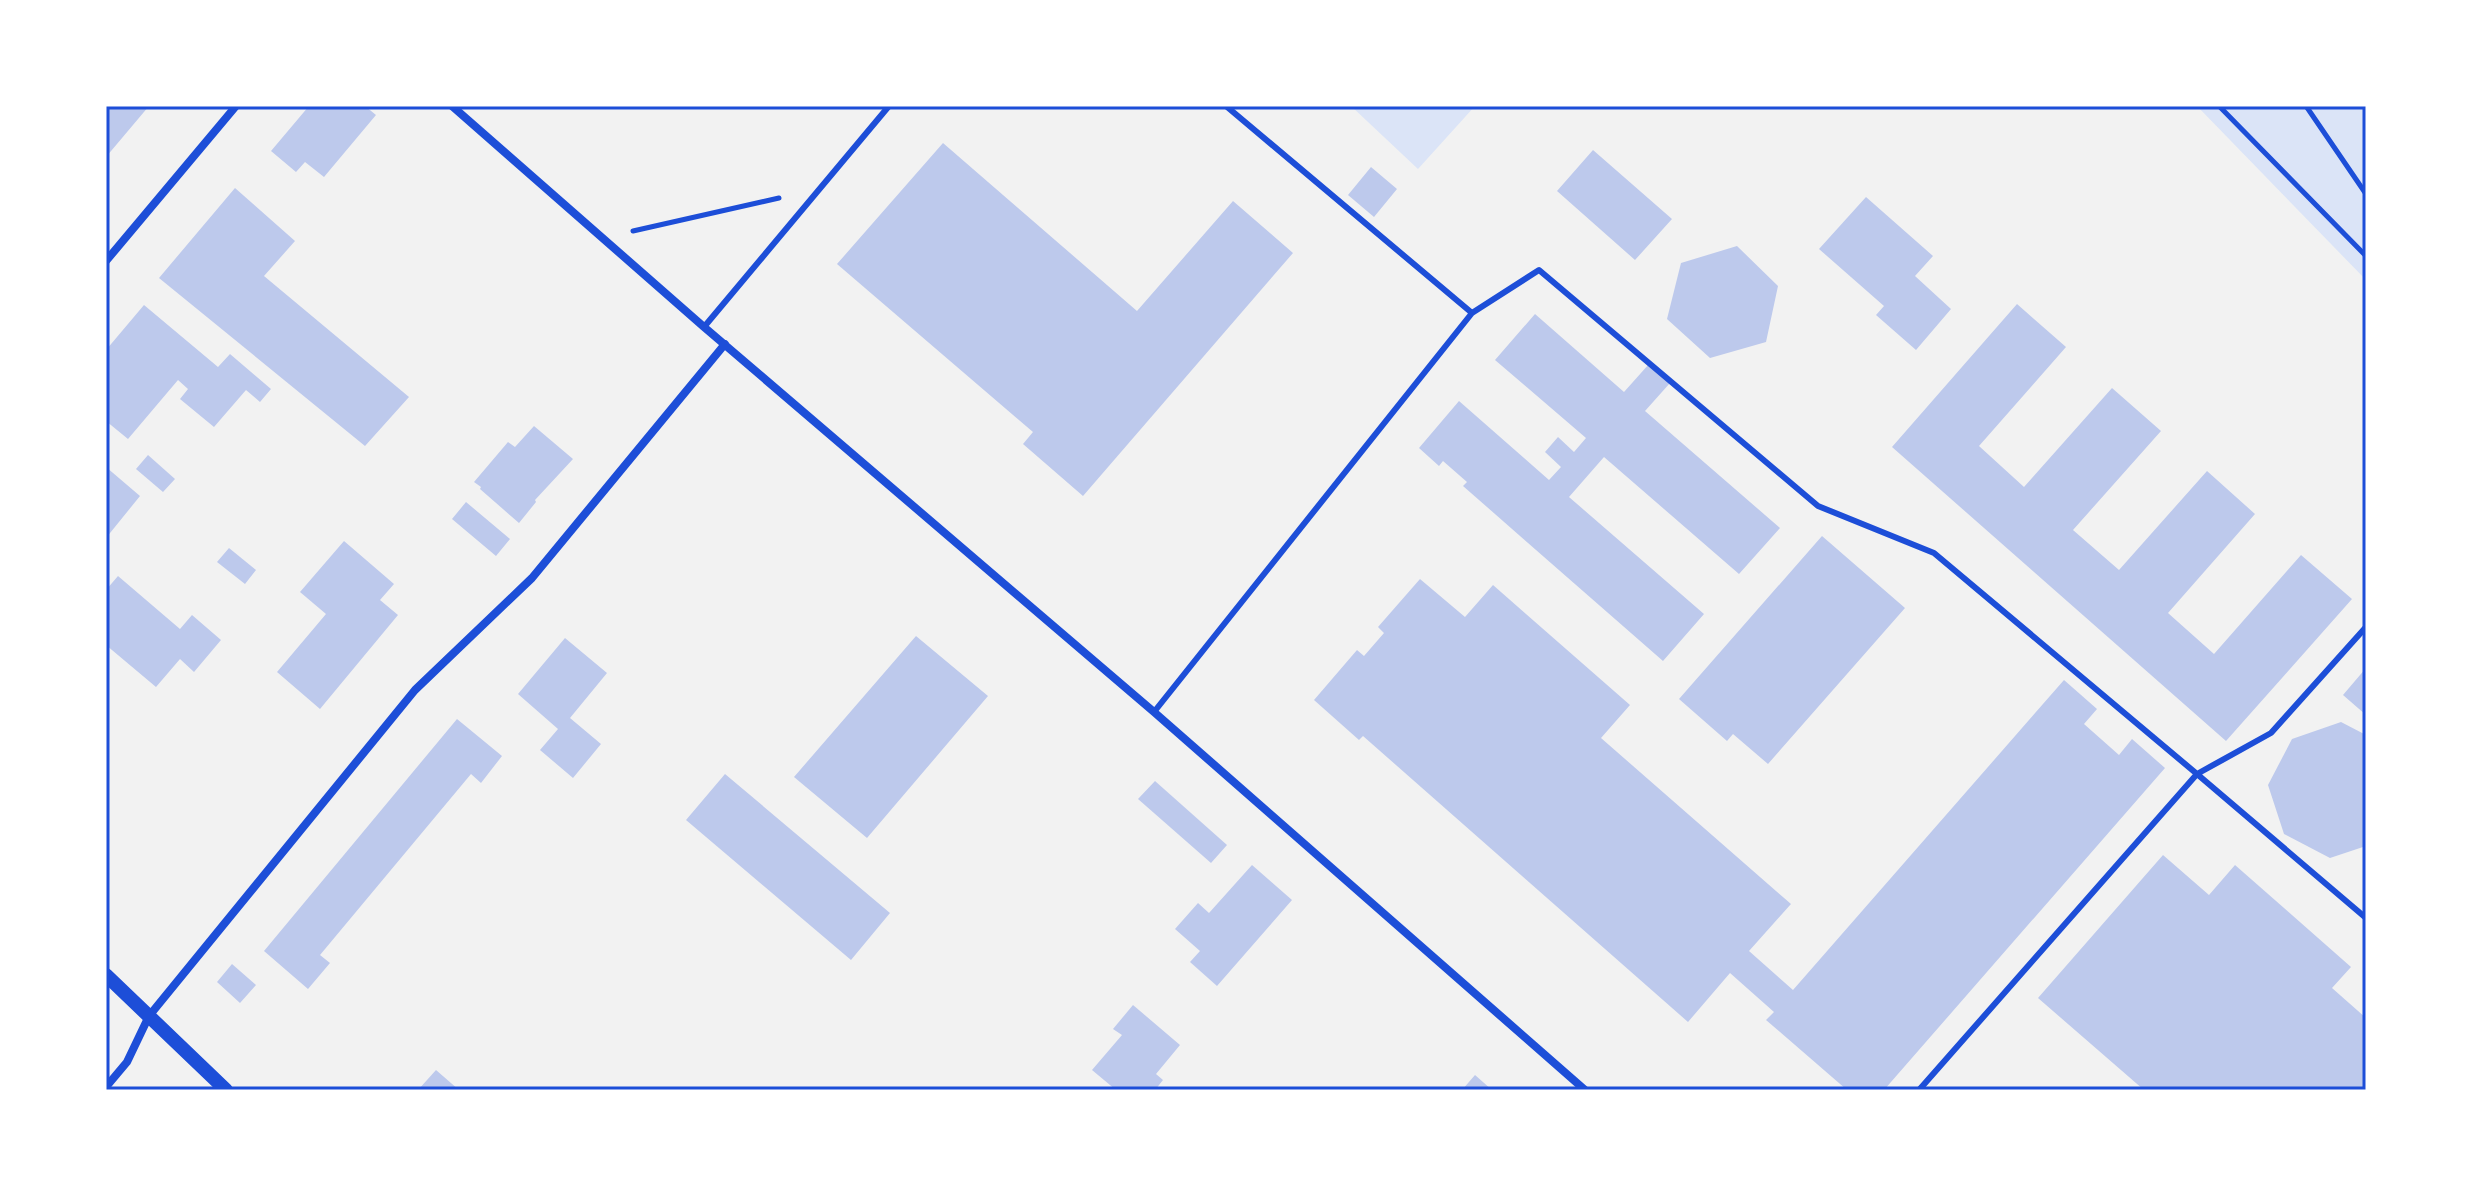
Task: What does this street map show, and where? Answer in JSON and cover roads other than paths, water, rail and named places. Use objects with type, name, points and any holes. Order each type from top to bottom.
[{"type":"street","points":[[106,261],[236,106]]},
{"type":"street","points":[[452,106],[704,327],[1154,712],[1585,1090]]},
{"type":"street","points":[[106,1087],[127,1062],[149,1016],[415,690],[532,578],[725,344]]},
{"type":"street","points":[[106,975],[226,1090]]},
{"type":"lane","points":[[704,327],[889,106]]},
{"type":"lane","points":[[1226,106],[1472,313]]},
{"type":"lane","points":[[1154,712],[1472,313],[1539,270],[1818,506],[1934,553],[2366,918]]},
{"type":"lane","points":[[1919,1090],[2197,774],[2271,733],[2366,627]]}]
